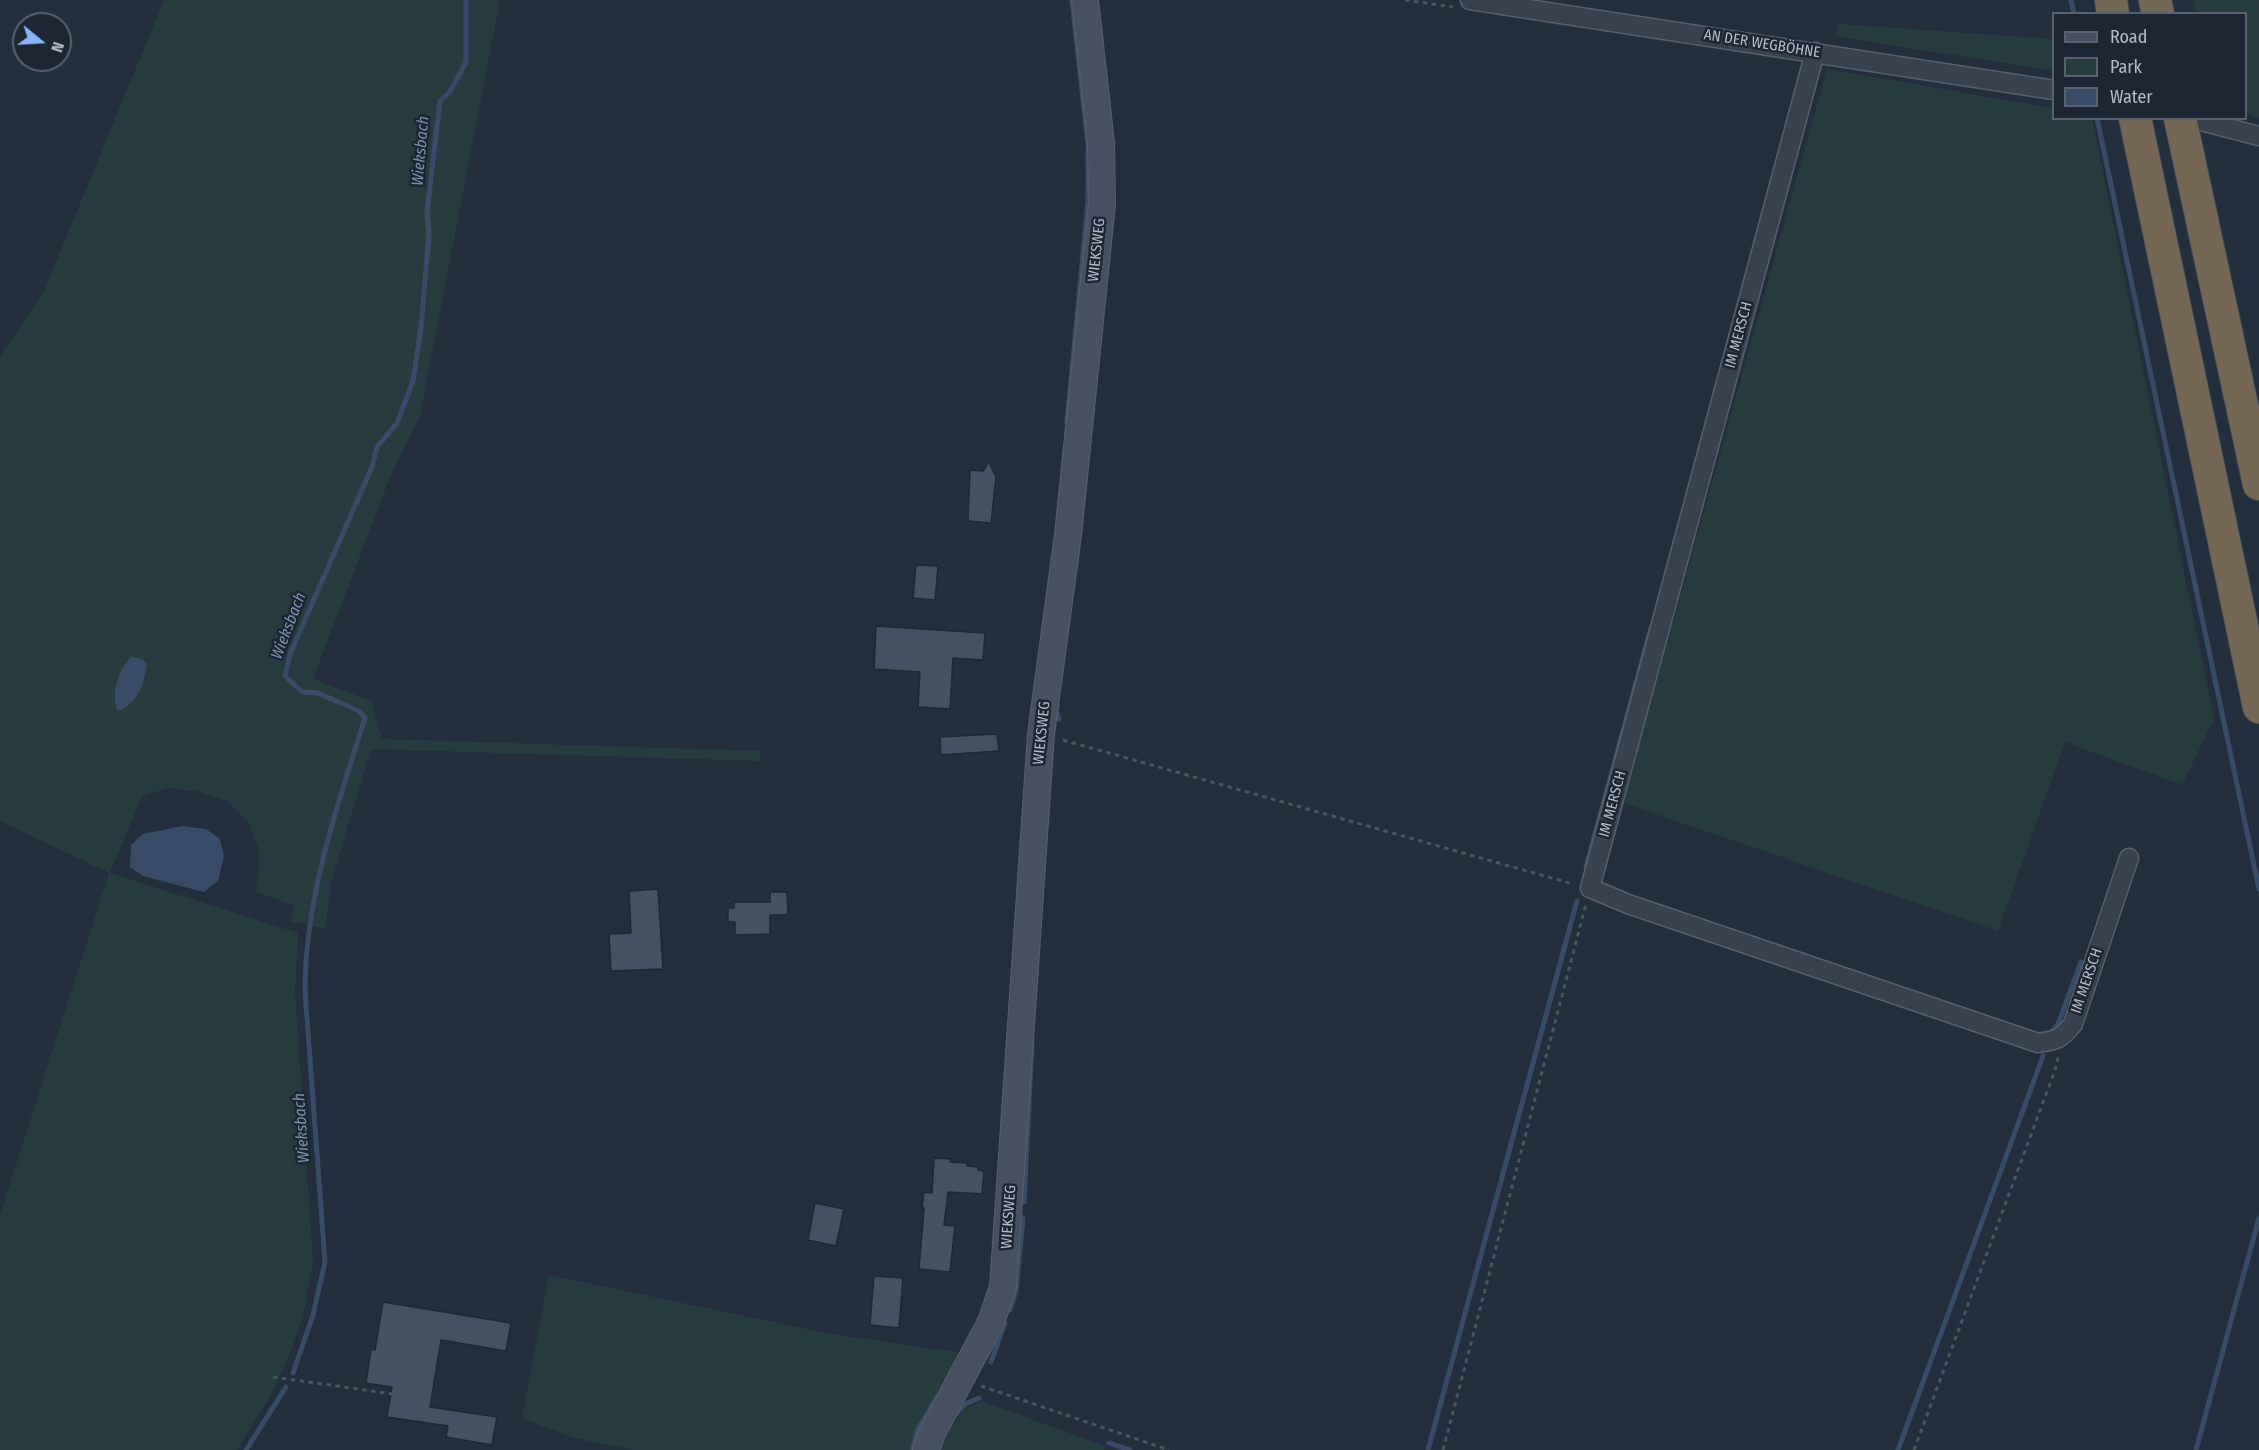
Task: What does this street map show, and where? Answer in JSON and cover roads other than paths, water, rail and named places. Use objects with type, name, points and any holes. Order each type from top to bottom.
[{"type":"highway","points":[[2135,120],[2259,707]]},
{"type":"highway","points":[[2180,120],[2259,484]]},
{"type":"street","name":"WIEKSWEG","points":[[926,1450],[931,1435],[991,1322],[1003,1287],[1041,734],[1068,535],[1102,203],[1101,144],[1085,0]]},
{"type":"street","name":"AN DER WEGBÖHNE","points":[[1470,0],[2052,90]]},
{"type":"street","name":"IM MERSCH","points":[[1815,52],[1590,888],[1628,904],[2038,1043],[2055,1041],[2062,1037],[2073,1024],[2129,858]]},
{"type":"street","points":[[2198,120],[2256,135]]},
{"type":"water","points":[[131,657],[142,659],[147,664],[144,678],[135,698],[125,708],[118,711],[115,689],[123,668]]},
{"type":"water","points":[[182,826],[206,829],[220,839],[224,856],[218,881],[204,892],[143,876],[130,867],[131,845],[143,834]]},
{"type":"waterway","name":"Wieksbach","points":[[293,1373],[313,1315],[325,1262],[305,991],[306,956],[310,921],[324,853],[365,718],[359,711],[318,693],[302,692],[285,676],[290,654],[372,467],[377,447],[397,423],[413,381],[421,328],[429,234],[427,212],[440,101],[449,93],[466,62],[466,0]]},
{"type":"waterway","points":[[1067,422],[1088,201],[1088,145],[1072,0]]},
{"type":"waterway","points":[[2071,0],[2074,12]]},
{"type":"waterway","points":[[2097,120],[2259,889]]},
{"type":"waterway","points":[[1586,867],[1651,628]]},
{"type":"waterway","points":[[1057,706],[1059,719]]},
{"type":"waterway","points":[[1428,1450],[1577,901]]},
{"type":"waterway","points":[[2050,1034],[2058,1024],[2081,962]]},
{"type":"waterway","points":[[1024,1202],[1032,1043]]},
{"type":"waterway","points":[[1898,1450],[2043,1056]]},
{"type":"waterway","points":[[1010,1310],[1016,1291],[1023,1218]]},
{"type":"waterway","points":[[2196,1450],[2259,1218]]},
{"type":"waterway","points":[[991,1362],[1005,1323]]},
{"type":"waterway","name":"Wieksbach","points":[[246,1450],[286,1387]]},
{"type":"waterway","points":[[912,1450],[918,1429],[937,1397]]},
{"type":"waterway","points":[[956,1414],[965,1404],[979,1398]]},
{"type":"waterway","points":[[1109,1443],[1130,1450]]}]
